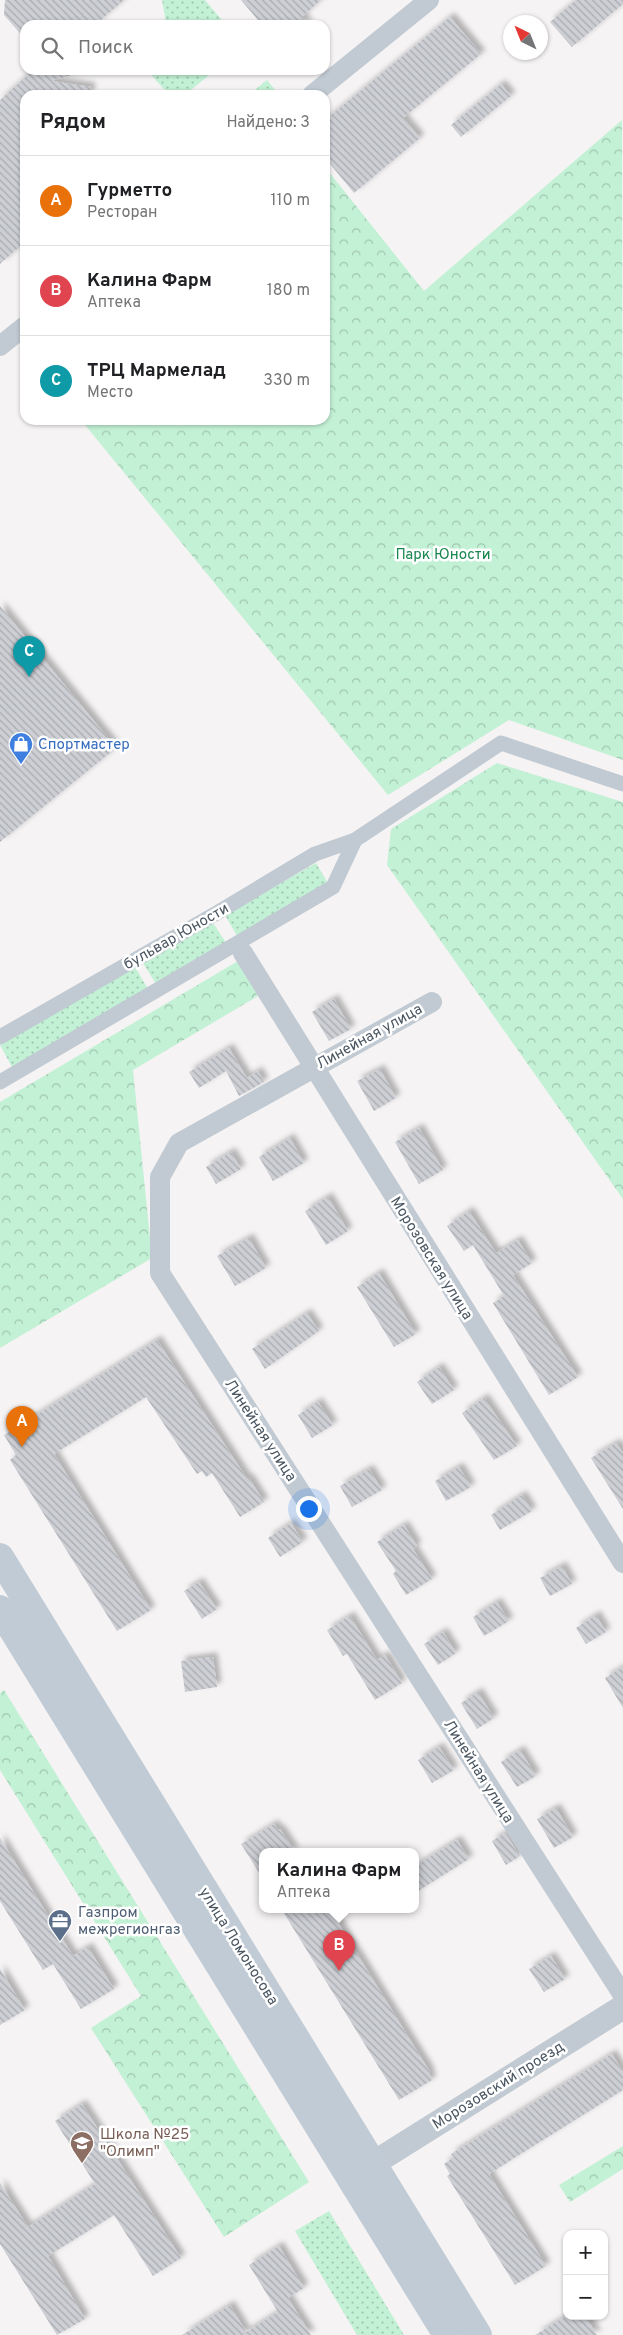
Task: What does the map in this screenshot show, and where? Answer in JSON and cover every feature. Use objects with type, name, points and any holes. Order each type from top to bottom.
[{"type":"main road","name":"улица Ломоносова","points":[[0,1557],[478,2335]]},
{"type":"main road","name":"улица Ломоносова","points":[[0,1609],[447,2335]]},
{"type":"main road","points":[[76,1733],[99,1718]]},
{"type":"street","points":[[318,90],[429,0]]},
{"type":"street","points":[[0,346],[20,330]]},
{"type":"street","name":"бульвар Юности","points":[[0,1037],[215,914],[315,854],[355,840],[501,743],[623,784]]},
{"type":"street","points":[[0,1082],[333,887],[355,840]]},
{"type":"street","name":"Морозовская улица","points":[[243,953],[312,1067],[623,1562]]},
{"type":"street","name":"Линейная улица","points":[[432,1002],[312,1067],[179,1143],[160,1178],[160,1273],[623,1995]]},
{"type":"street","name":"Морозовский проезд","points":[[374,2163],[623,2008]]},
{"type":"green space","points":[[162,0],[205,0],[222,20],[165,20]]},
{"type":"green space","points":[[151,75],[209,75],[191,90],[165,90]]},
{"type":"green space","points":[[267,80],[275,90],[255,90]]},
{"type":"green space","name":"Парк Юности","points":[[622,120],[623,760],[509,720],[388,795],[85,425],[330,425],[330,173],[424,291]]},
{"type":"green space","points":[[497,763],[623,802],[623,1199],[387,865],[391,829]]},
{"type":"green space","points":[[316,863],[329,885],[237,936],[225,915]]},
{"type":"green space","points":[[213,923],[227,944],[156,984],[143,963]]},
{"type":"green space","points":[[238,961],[258,996],[133,1070],[152,1258],[0,1348],[0,1102]]},
{"type":"green space","points":[[135,967],[148,989],[12,1067],[0,1045]]},
{"type":"green space","points":[[4,1690],[309,2182],[224,2237],[91,2028],[141,1996],[0,1770],[0,1693]]},
{"type":"green space","points":[[623,2146],[623,2169],[570,2202],[559,2185]]},
{"type":"green space","points":[[329,2211],[404,2335],[357,2335],[295,2231]]},
{"type":"building","points":[[5,0],[124,0],[101,20],[20,20],[20,33],[4,15]]},
{"type":"building","points":[[241,0],[321,0],[302,17],[305,20],[258,20]]},
{"type":"building","points":[[576,0],[623,0],[623,4],[572,47],[550,22]]},
{"type":"building","points":[[450,17],[481,54],[403,118],[420,138],[354,193],[330,164],[330,116]]},
{"type":"building","points":[[28,75],[72,75],[51,81],[91,87],[91,90],[20,90],[20,246],[0,264],[0,100]]},
{"type":"building","points":[[501,84],[511,96],[461,137],[451,125]]},
{"type":"building","points":[[0,606],[116,748],[0,842]]},
{"type":"building","points":[[334,999],[351,1029],[329,1041],[312,1012]]},
{"type":"building","points":[[229,1048],[247,1078],[258,1071],[264,1082],[239,1096],[226,1071],[199,1088],[189,1072]]},
{"type":"building","points":[[380,1069],[396,1098],[374,1111],[357,1081]]},
{"type":"building","points":[[419,1128],[443,1170],[419,1184],[395,1142]]},
{"type":"building","points":[[290,1138],[304,1163],[273,1181],[259,1157]]},
{"type":"building","points":[[231,1152],[241,1169],[216,1184],[206,1167]]},
{"type":"building","points":[[328,1197],[348,1231],[326,1245],[305,1211]]},
{"type":"building","points":[[469,1211],[496,1253],[518,1240],[532,1263],[513,1275],[578,1377],[549,1395],[493,1303],[504,1296],[473,1245],[464,1251],[447,1226]]},
{"type":"building","points":[[249,1238],[266,1268],[235,1286],[217,1256]]},
{"type":"building","points":[[379,1273],[416,1334],[394,1347],[357,1287]]},
{"type":"building","points":[[307,1313],[319,1331],[265,1369],[252,1349]]},
{"type":"building","points":[[157,1340],[247,1479],[249,1478],[264,1502],[240,1517],[212,1473],[206,1477],[202,1471],[197,1474],[146,1397],[54,1454],[151,1610],[117,1631],[10,1460],[16,1455],[4,1435]]},
{"type":"building","points":[[439,1367],[454,1390],[432,1404],[417,1382]]},
{"type":"building","points":[[484,1398],[517,1446],[494,1460],[462,1413]]},
{"type":"building","points":[[318,1402],[333,1425],[312,1438],[298,1415]]},
{"type":"building","points":[[616,1443],[623,1453],[623,1509],[591,1458]]},
{"type":"building","points":[[459,1467],[471,1487],[446,1501],[435,1481]]},
{"type":"building","points":[[369,1469],[382,1490],[352,1507],[340,1486]]},
{"type":"building","points":[[522,1495],[532,1511],[500,1530],[491,1515]]},
{"type":"building","points":[[291,1523],[303,1542],[280,1557],[268,1538]]},
{"type":"building","points":[[404,1525],[417,1546],[413,1549],[432,1579],[406,1595],[393,1574],[396,1571],[377,1542]]},
{"type":"building","points":[[562,1566],[572,1584],[550,1596],[540,1578]]},
{"type":"building","points":[[199,1582],[217,1609],[202,1619],[184,1591]]},
{"type":"building","points":[[497,1602],[509,1621],[484,1636],[473,1617]]},
{"type":"building","points":[[596,1615],[606,1632],[586,1644],[576,1628]]},
{"type":"building","points":[[350,1616],[377,1660],[385,1655],[402,1683],[375,1700],[347,1654],[343,1656],[327,1630]]},
{"type":"building","points":[[443,1632],[456,1653],[438,1665],[424,1644]]},
{"type":"building","points":[[213,1657],[217,1687],[185,1692],[181,1661]]},
{"type":"building","points":[[623,1667],[623,1708],[605,1678]]},
{"type":"building","points":[[478,1692],[494,1718],[477,1729],[461,1703]]},
{"type":"building","points":[[439,1747],[454,1770],[432,1783],[418,1760]]},
{"type":"building","points":[[520,1750],[536,1776],[517,1787],[501,1762]]},
{"type":"building","points":[[556,1808],[573,1837],[554,1848],[537,1819]]},
{"type":"building","points":[[274,1824],[278,1830],[280,1829],[292,1848],[259,1848],[259,1873],[241,1844]]},
{"type":"building","points":[[505,1833],[520,1856],[506,1865],[492,1841]]},
{"type":"building","points":[[0,1838],[73,1956],[88,1947],[114,1989],[81,2009],[53,1964],[43,1970],[0,1901]]},
{"type":"building","points":[[457,1840],[469,1859],[419,1890],[419,1864]]},
{"type":"building","points":[[284,1913],[332,1913],[430,2072],[432,2080],[399,2100]]},
{"type":"building","points":[[551,1956],[565,1979],[544,1992],[529,1969]]},
{"type":"building","points":[[0,1969],[25,2010],[0,2025]]},
{"type":"building","points":[[612,2054],[623,2072],[623,2090],[489,2174],[546,2266],[515,2285],[447,2176],[450,2174],[444,2164],[454,2157],[451,2154]]},
{"type":"building","points":[[82,2104],[181,2258],[153,2276],[114,2215],[48,2256],[85,2319],[57,2335],[0,2244],[0,2183],[28,2227],[95,2184],[55,2121]]},
{"type":"building","points":[[279,2246],[304,2288],[288,2298],[311,2335],[182,2335],[230,2305],[246,2332],[278,2312],[249,2265]]},
{"type":"building","points":[[563,2318],[563,2320],[588,2320],[597,2335],[535,2335]]},
{"type":"place","name":"ТРЦ Мармелад","points":[[29,677]]},
{"type":"place","name":"Спортмастер","points":[[21,765]]},
{"type":"place","name":"Гурметто","points":[[22,1447]]},
{"type":"place","name":"Газпром межрегионгаз","points":[[60,1942]]},
{"type":"place","name":"Калина Фарм","points":[[339,1971]]},
{"type":"place","name":"Школа №25 \"Олимп\"","points":[[82,2164]]}]
